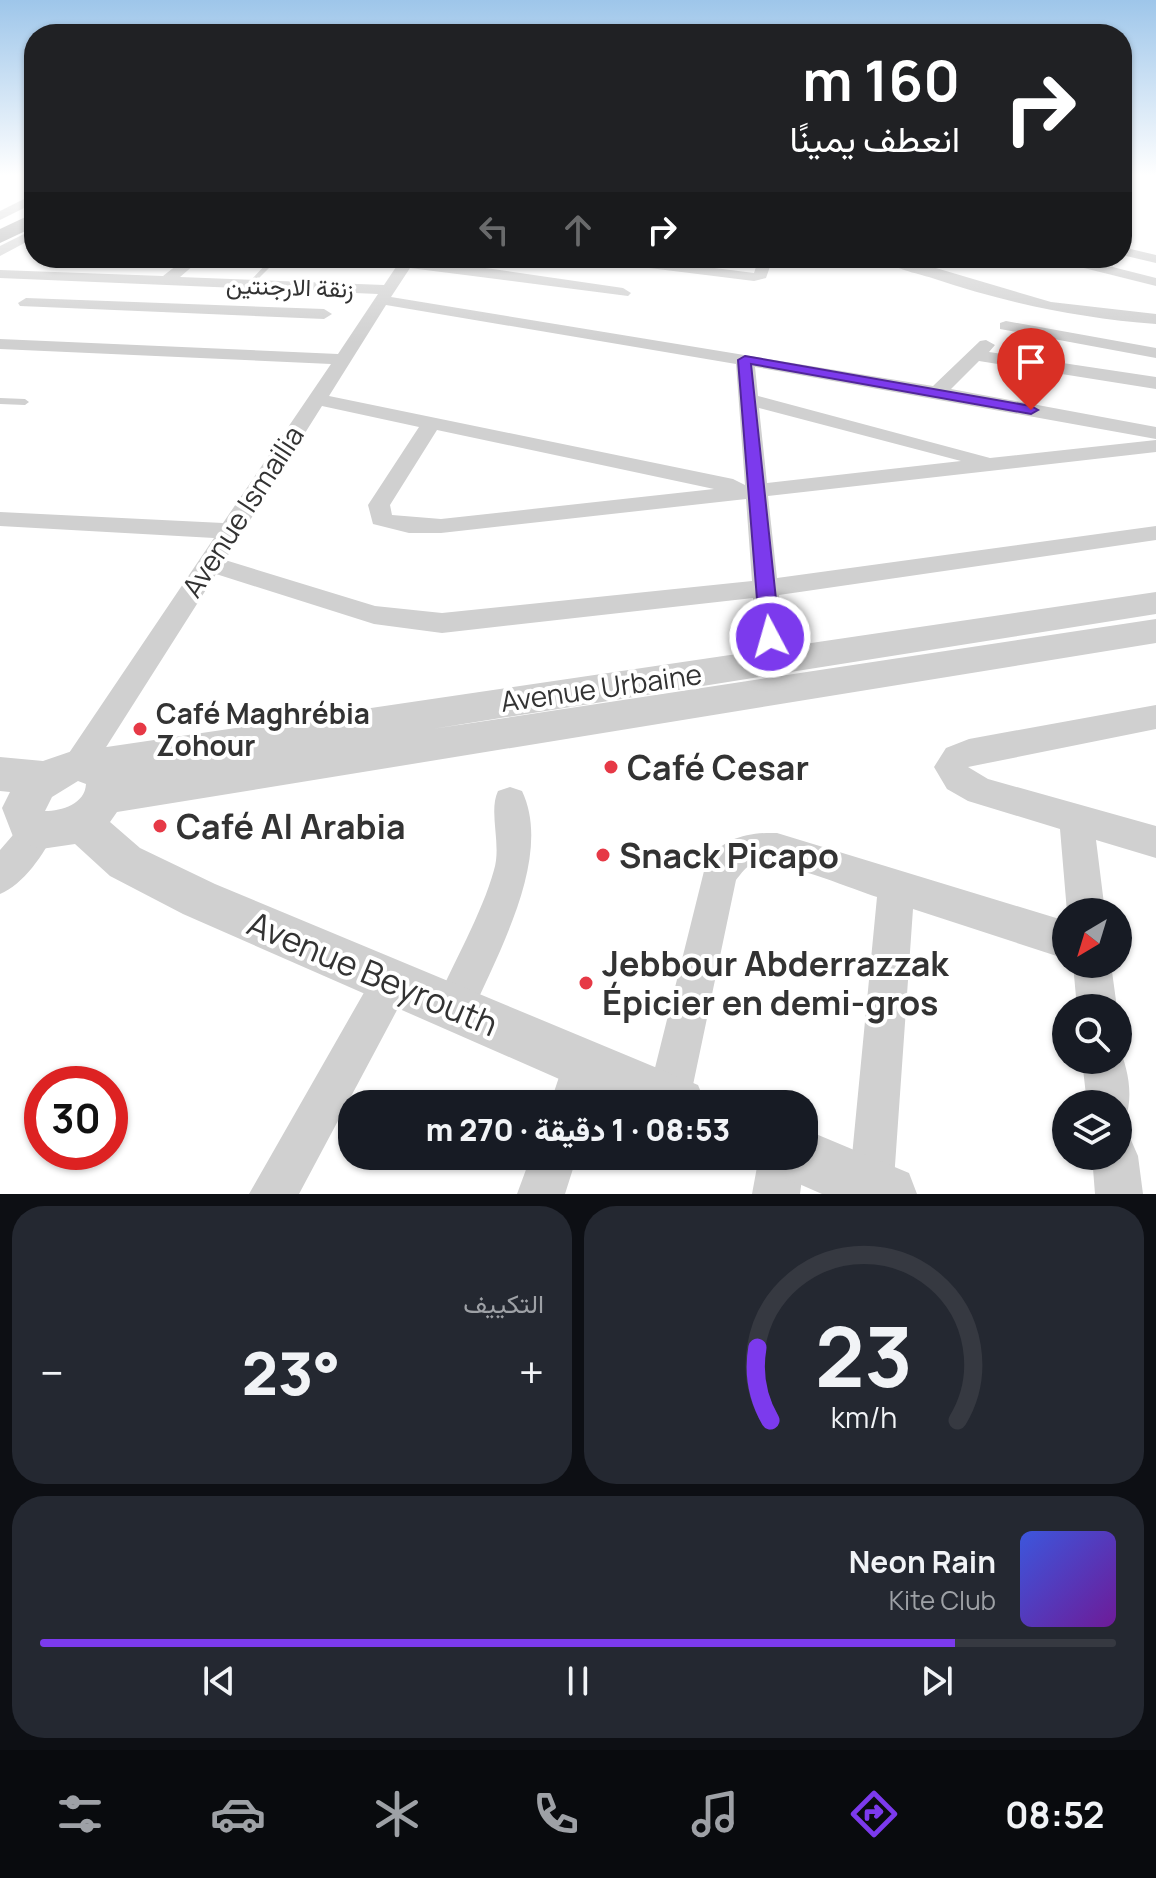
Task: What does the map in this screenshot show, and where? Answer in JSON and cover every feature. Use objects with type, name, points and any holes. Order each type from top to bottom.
[{"type":"street","points":[[0,245],[22,237]]},
{"type":"street","points":[[0,252],[22,237]]},
{"type":"street","points":[[1132,253],[1156,259]]},
{"type":"street","points":[[0,291],[36,268]]},
{"type":"street","points":[[166,281],[182,268]]},
{"type":"street","name":"Avenue Ismailia","points":[[0,877],[58,799],[228,531],[402,268]]},
{"type":"street","points":[[454,268],[623,293]]},
{"type":"street","points":[[588,288],[605,268]]},
{"type":"street","points":[[684,268],[754,277],[761,275],[763,268]]},
{"type":"street","points":[[918,268],[1029,305],[1089,315],[1156,319]]},
{"type":"street","points":[[1101,268],[1156,282]]},
{"type":"street","name":"زنقة الارجنتين","points":[[0,274],[289,286],[384,295],[1156,433]]},
{"type":"street","points":[[102,306],[136,280]]},
{"type":"street","points":[[264,313],[289,286]]},
{"type":"street","points":[[26,303],[324,314]]},
{"type":"street","points":[[937,392],[1029,305]]},
{"type":"street","points":[[1006,326],[1156,353]]},
{"type":"street","points":[[0,344],[340,359]]},
{"type":"street","points":[[975,355],[1156,383]]},
{"type":"street","points":[[745,360],[772,662]]},
{"type":"street","points":[[314,399],[756,491]]},
{"type":"street","points":[[749,400],[996,464]]},
{"type":"street","points":[[431,424],[379,505],[381,519],[391,524],[419,526],[502,519],[1156,446]]},
{"type":"street","points":[[0,519],[228,531]]},
{"type":"street","points":[[209,563],[374,615],[426,623],[480,621],[765,588],[1156,533]]},
{"type":"street","name":"Avenue Urbaine","points":[[58,799],[772,662],[1156,603]]},
{"type":"street","name":"Avenue Urbaine","points":[[58,799],[1156,631]]},
{"type":"street","points":[[1156,717],[969,752],[953,761],[952,774],[967,786],[1156,842]]},
{"type":"street","points":[[0,774],[58,799]]},
{"type":"street","name":"Avenue Beyrouth","points":[[58,799],[125,862],[199,899],[454,1008],[578,1083],[613,1090]]},
{"type":"street","points":[[454,1008],[512,871],[516,840],[510,801]]},
{"type":"street","points":[[1076,818],[1085,898]]},
{"type":"street","points":[[676,1090],[719,875],[734,855],[746,849],[777,849],[1052,936]]},
{"type":"street","points":[[818,1164],[880,1191],[896,886]]},
{"type":"street","points":[[273,1194],[392,982]]},
{"type":"street","points":[[541,1194],[549,1170]]},
{"type":"street","points":[[776,1194],[780,1170]]},
{"type":"street","points":[[1116,1170],[1119,1194]]},
{"type":"lane","points":[[249,285],[266,268]]},
{"type":"lane","points":[[0,401],[25,402]]},
{"type":"place","name":"Café Maghrébia Zohour","points":[[140,729]]},
{"type":"place","name":"Café Cesar","points":[[611,767]]},
{"type":"place","name":"Café Al Arabia","points":[[160,826]]},
{"type":"place","name":"Snack Picapo","points":[[603,855]]},
{"type":"place","name":"Jebbour Abderrazzak Épicier en demi-gros","points":[[586,983]]},
{"type":"route","points":[[770,637],[745,360],[1031,410]]}]
